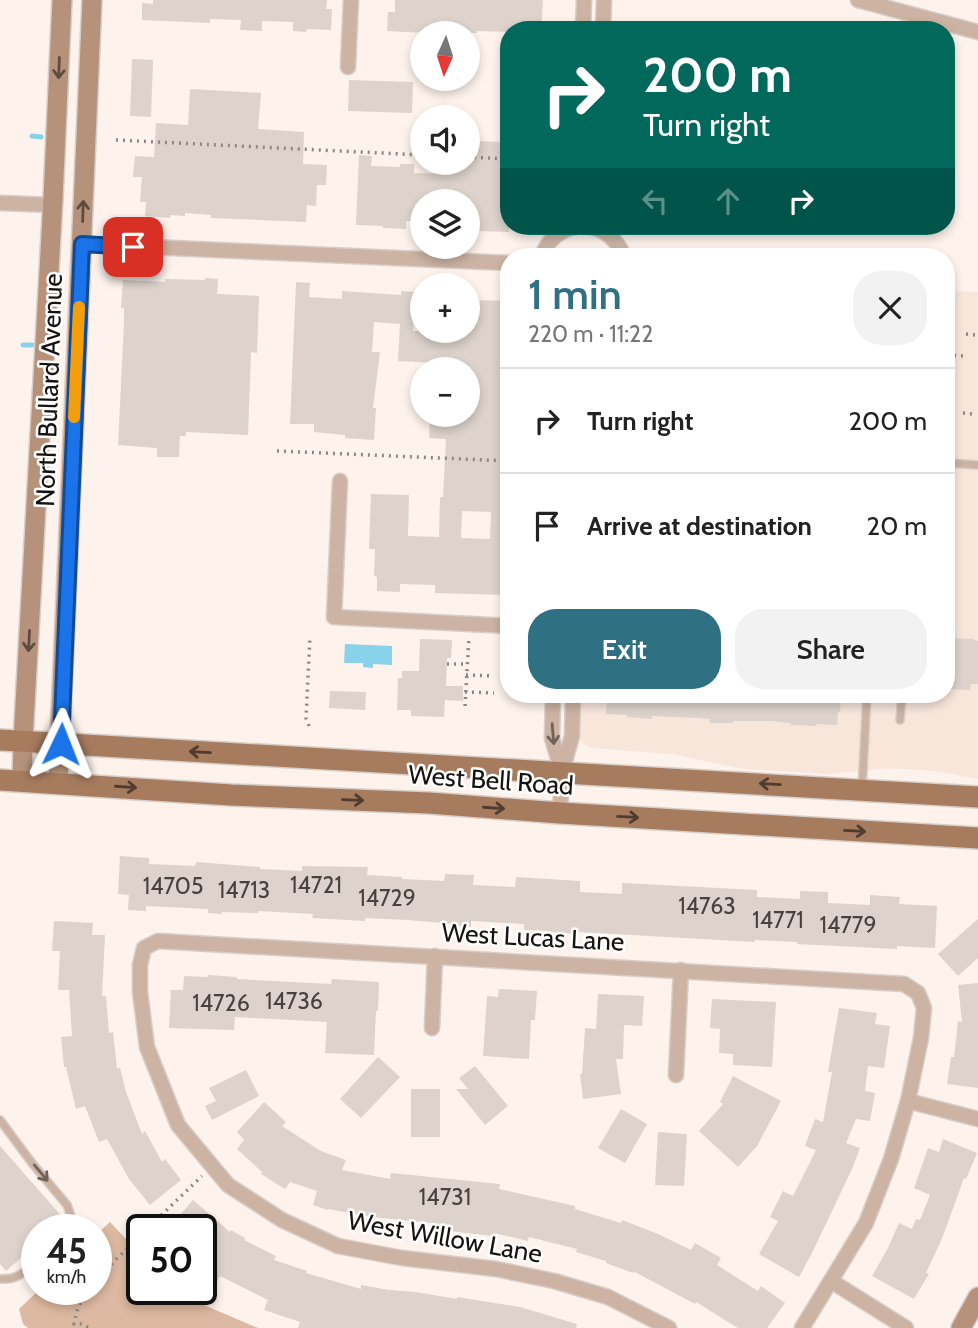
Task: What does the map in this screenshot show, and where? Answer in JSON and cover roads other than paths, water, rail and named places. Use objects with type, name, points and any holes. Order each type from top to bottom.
[{"type":"main road","name":"North Bullard Avenue","points":[[22,781],[62,0]]},
{"type":"main road","name":"North Bullard Avenue","points":[[58,782],[92,0]]},
{"type":"main road","name":"West Bell Road","points":[[0,740],[978,797]]},
{"type":"main road","name":"West Bell Road","points":[[0,780],[231,795],[429,803],[978,838]]},
{"type":"main road","points":[[961,1328],[978,1297]]},
{"type":"street","points":[[348,67],[351,0]]},
{"type":"street","points":[[583,21],[584,0]]},
{"type":"street","points":[[603,21],[604,0]]},
{"type":"street","points":[[858,0],[937,21]]},
{"type":"street","points":[[955,26],[978,32]]},
{"type":"street","points":[[0,203],[53,205]]},
{"type":"street","points":[[82,244],[500,263]]},
{"type":"street","points":[[340,481],[334,617],[500,626]]},
{"type":"street","points":[[553,703],[552,738],[562,772]]},
{"type":"street","points":[[560,813],[562,772],[572,736],[573,703]]},
{"type":"street","name":"West Lucas Lane","points":[[144,948],[158,941],[904,984],[918,993],[924,1008],[921,1038],[908,1101]]},
{"type":"street","name":"West Willow Lane","points":[[144,948],[139,992],[147,1047],[178,1125],[228,1185],[282,1220],[338,1245],[402,1258],[496,1269],[554,1281],[608,1297],[669,1328]]},
{"type":"street","points":[[432,1028],[435,956]]},
{"type":"street","points":[[676,1075],[681,970]]},
{"type":"street","points":[[804,1326],[866,1223],[891,1159],[908,1101],[978,1119]]},
{"type":"street","points":[[831,1281],[906,1328]]},
{"type":"lane","points":[[955,464],[978,465]]},
{"type":"lane","points":[[862,789],[867,703]]},
{"type":"lane","points":[[900,720],[901,703]]},
{"type":"lane","points":[[0,1120],[67,1205],[70,1214]]},
{"type":"lane","points":[[0,1279],[21,1275]]},
{"type":"water","points":[[345,644],[392,646],[392,665],[373,664],[373,668],[363,667],[363,663],[344,663]]},
{"type":"waterway","points":[[32,136],[41,137]]},
{"type":"waterway","points":[[23,345],[32,345]]}]
